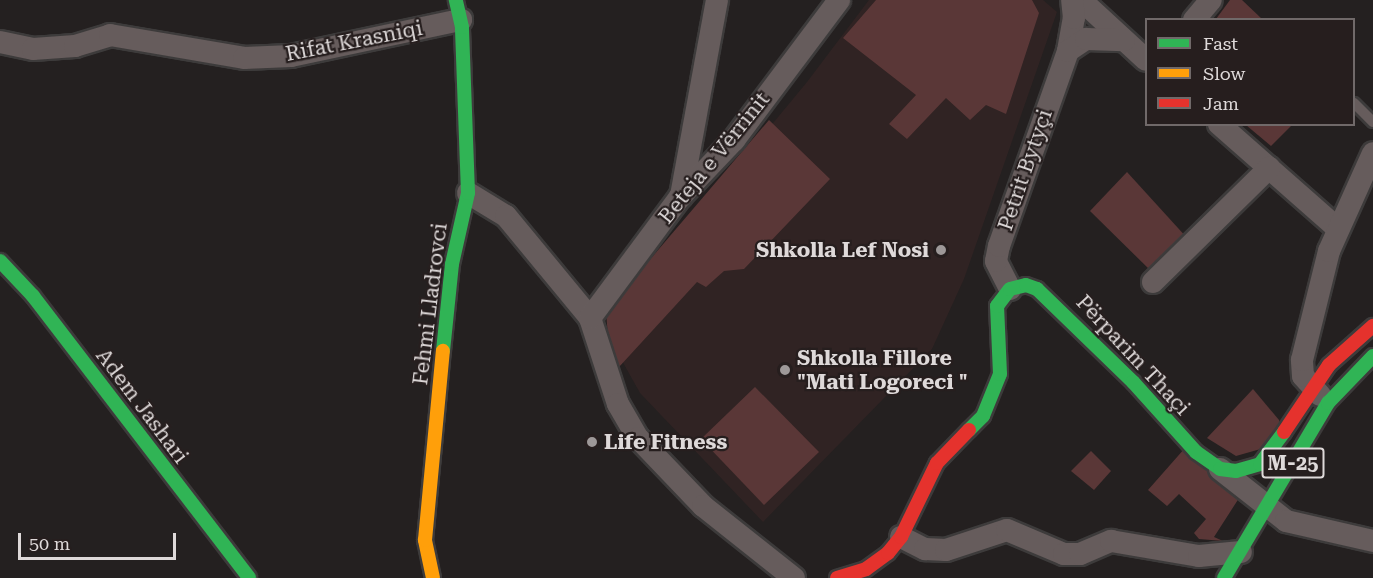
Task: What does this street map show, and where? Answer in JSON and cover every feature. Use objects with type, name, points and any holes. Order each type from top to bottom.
[{"type":"street","points":[[680,197],[717,0]]},
{"type":"street","name":"Beteja e Vërrinit","points":[[590,318],[680,197],[734,140],[839,0]]},
{"type":"street","name":"Petrit Bytyçi","points":[[1010,289],[996,261],[999,246],[1068,51],[1074,18],[1072,0]]},
{"type":"street","points":[[1196,18],[1211,0]]},
{"type":"street","points":[[1089,7],[1145,59]]},
{"type":"street","name":"Rifat Krasniqi","points":[[0,42],[33,49],[75,46],[110,35],[244,58],[291,56],[458,10]]},
{"type":"street","name":"Fehmi Lladrovci","points":[[434,578],[425,540],[453,264],[468,193],[458,10]]},
{"type":"street","points":[[1068,51],[1086,39],[1124,40]]},
{"type":"street","points":[[1222,126],[1337,228]]},
{"type":"street","points":[[1328,403],[1303,376],[1302,360],[1337,228],[1373,153]]},
{"type":"street","points":[[1153,282],[1269,168]]},
{"type":"street","points":[[468,193],[506,216],[590,318],[618,404],[638,438],[703,506],[794,578]]},
{"type":"street","name":"Adem Jashari","points":[[0,261],[33,296],[249,578]]},
{"type":"street","name":"Përparim Thaçi","points":[[1010,289],[1026,285],[1037,289],[1053,301],[1196,452],[1220,468]]},
{"type":"street","points":[[837,578],[866,569],[901,537],[932,470],[983,416],[994,396],[1000,374],[997,306],[1010,289]]},
{"type":"street","points":[[1220,468],[1248,469],[1265,459],[1311,387],[1329,364],[1373,326]]},
{"type":"street","name":"M-25","points":[[1224,578],[1267,510],[1328,403],[1373,356]]},
{"type":"street","points":[[1220,468],[1267,510],[1313,530],[1373,542]]},
{"type":"street","points":[[901,537],[925,549],[946,550],[1007,530],[1064,554],[1080,554],[1111,542],[1199,556],[1241,552]]},
{"type":"lane","points":[[1355,105],[1373,122]]},
{"type":"shaded area","points":[[869,0],[1043,0],[1057,12],[964,279],[932,349],[763,522],[640,393],[621,359],[623,305],[807,82]]},
{"type":"shaded area","points":[[876,0],[1032,0],[1039,13],[1006,114],[986,105],[970,120],[946,98],[907,139],[889,124],[916,95],[843,38]]},
{"type":"shaded area","points":[[1230,0],[1242,0],[1261,18],[1217,18]]},
{"type":"shaded area","points":[[769,120],[830,179],[744,269],[724,271],[706,287],[697,282],[619,367],[608,337],[606,311]]},
{"type":"shaded area","points":[[1247,126],[1291,126],[1271,146]]},
{"type":"shaded area","points":[[1127,172],[1188,239],[1152,272],[1090,211]]},
{"type":"shaded area","points":[[755,387],[819,452],[764,505],[701,439]]},
{"type":"shaded area","points":[[1253,389],[1279,420],[1285,442],[1236,456],[1207,438]]},
{"type":"shaded area","points":[[1185,448],[1241,495],[1214,537],[1223,541],[1199,539],[1194,533],[1206,519],[1179,494],[1167,506],[1148,490]]},
{"type":"shaded area","points":[[1091,451],[1111,471],[1094,490],[1071,471]]},
{"type":"traffic: fast","points":[[443,351],[452,264],[468,193],[462,27],[456,0]]},
{"type":"traffic: fast","points":[[0,261],[33,296],[249,578]]},
{"type":"traffic: fast","points":[[969,430],[983,416],[1000,374],[997,306],[1010,289],[1026,285],[1037,289],[1133,382],[1196,452],[1220,469],[1236,471],[1260,464],[1284,432]]},
{"type":"traffic: fast","points":[[1224,578],[1328,403],[1373,356]]},
{"type":"traffic: slow","points":[[433,578],[425,540],[443,351]]},
{"type":"traffic: jam","points":[[1284,432],[1329,365],[1373,326]]},
{"type":"traffic: jam","points":[[837,578],[866,569],[888,553],[901,537],[937,463],[969,430]]},
{"type":"place","name":"Shkolla Lef Nosi","points":[[941,250]]},
{"type":"place","name":"Shkolla Fillore \"Mati Logoreci \"","points":[[785,370]]},
{"type":"place","name":"Life Fitness","points":[[592,442]]}]
